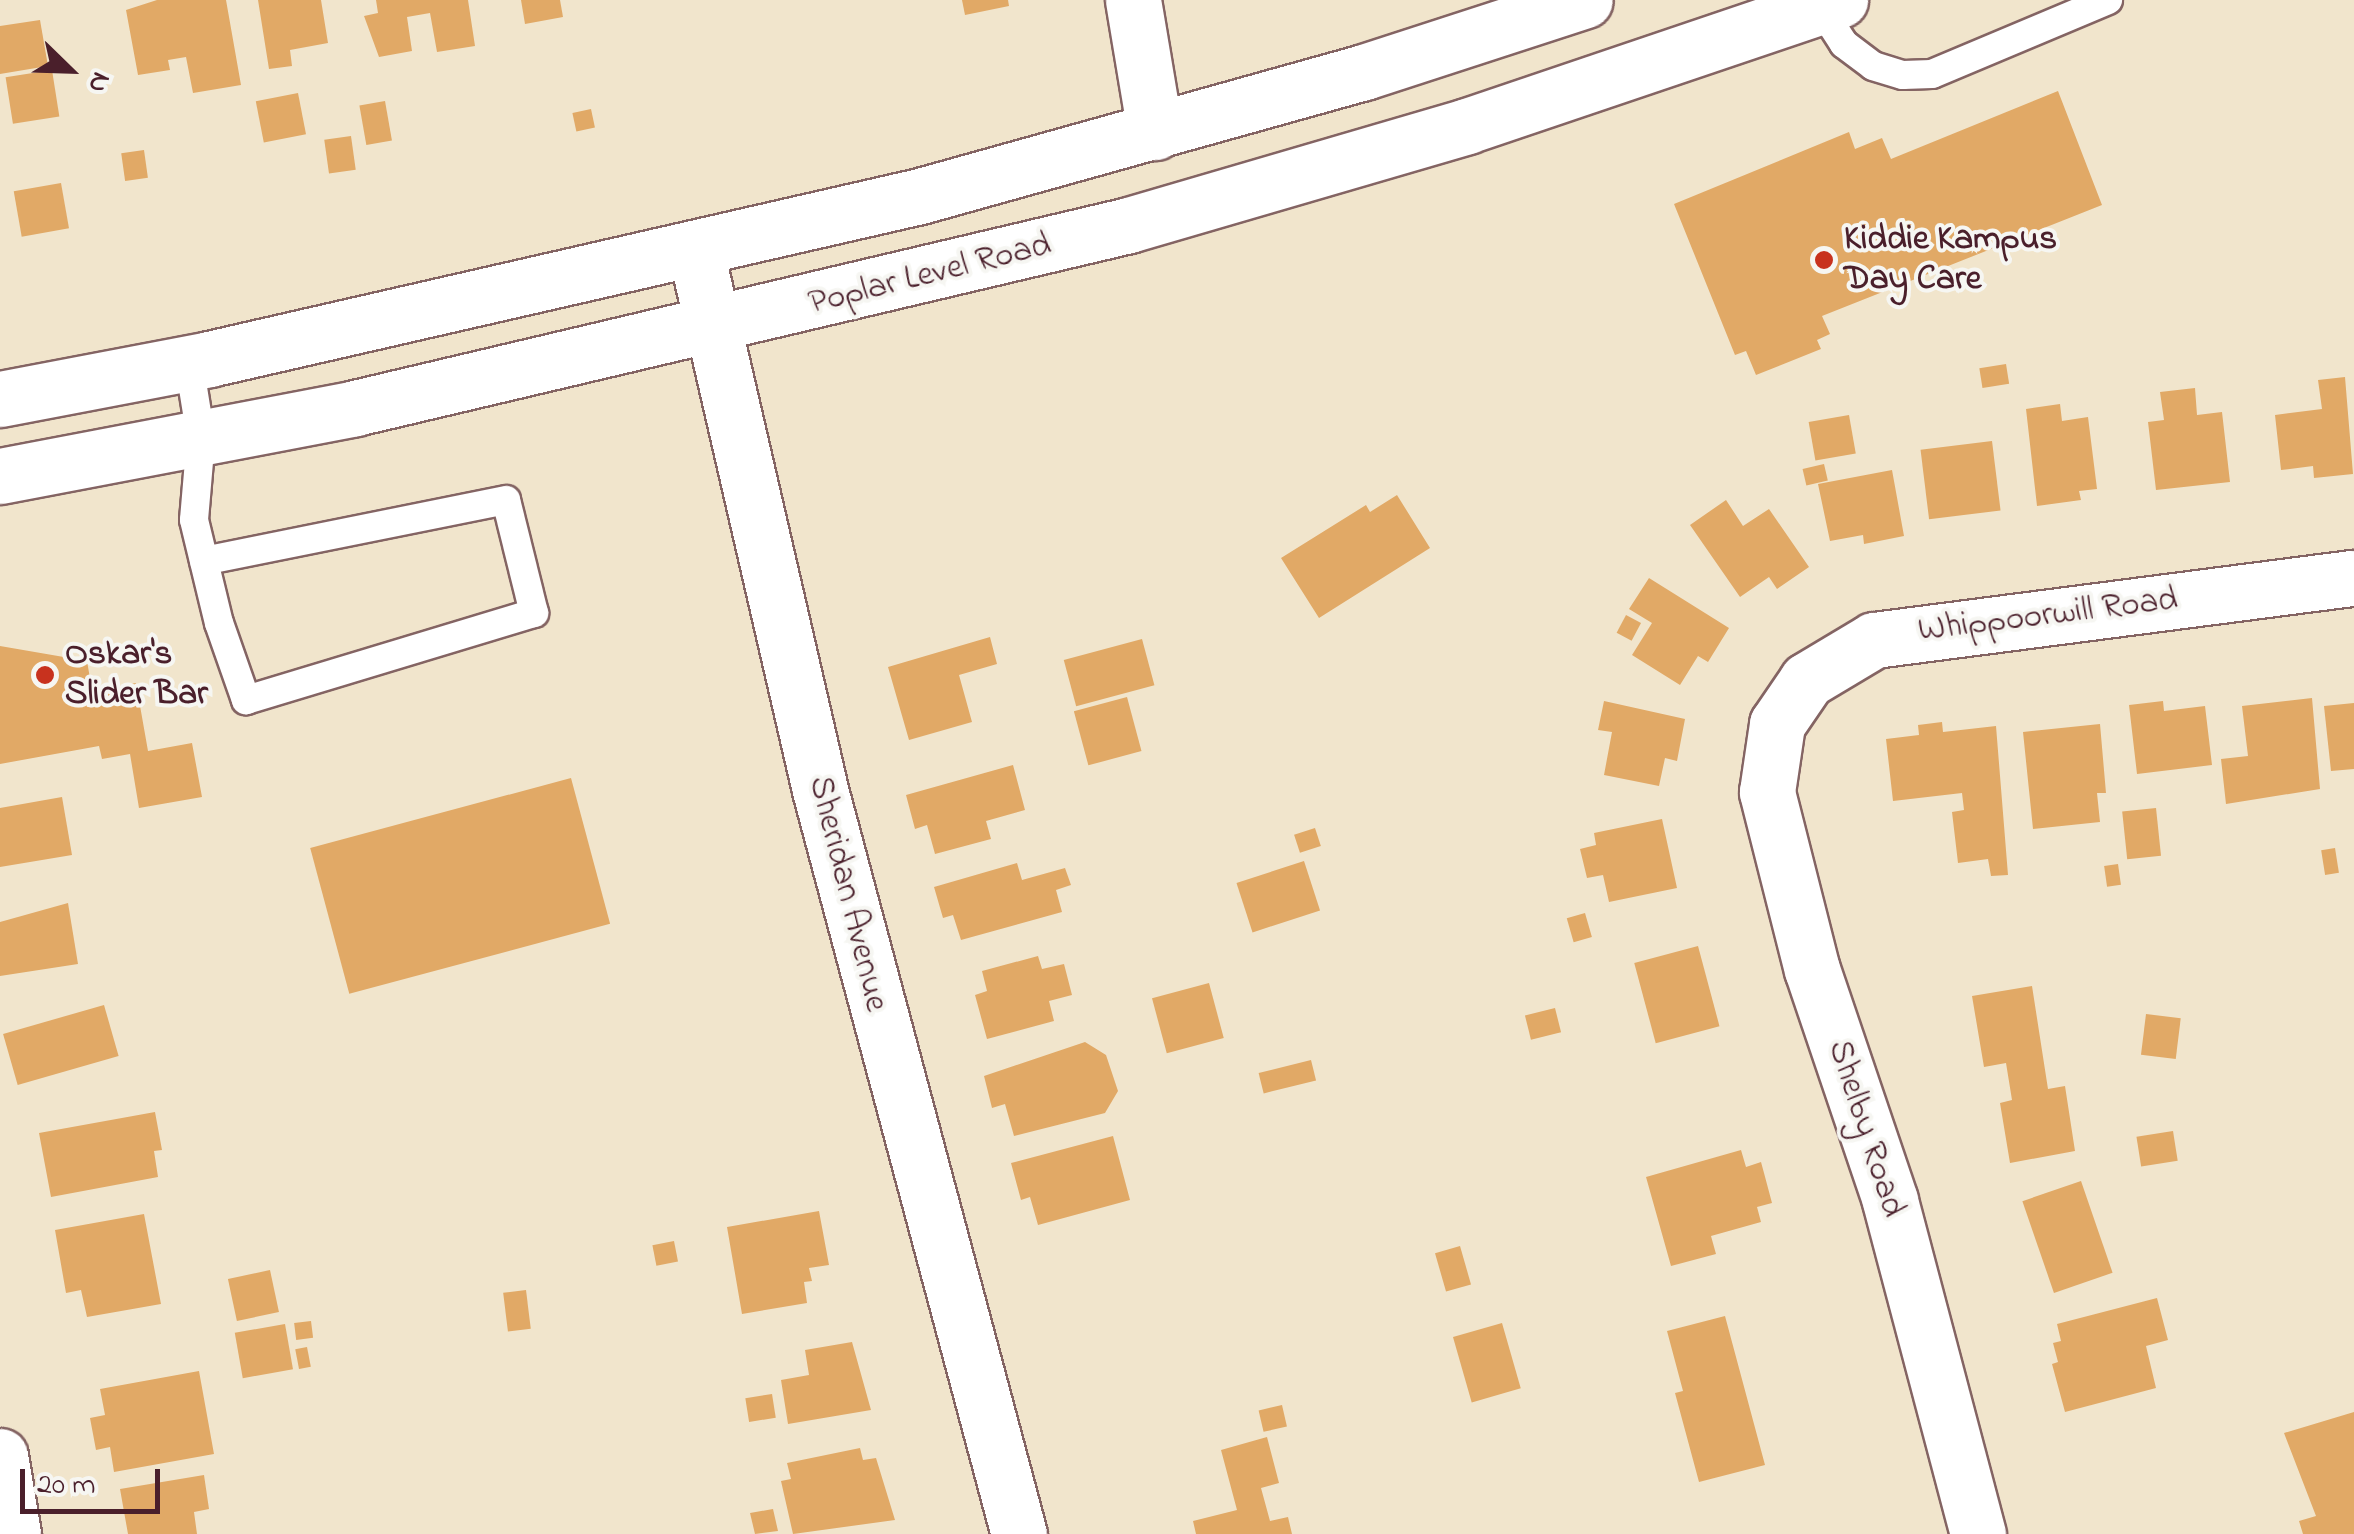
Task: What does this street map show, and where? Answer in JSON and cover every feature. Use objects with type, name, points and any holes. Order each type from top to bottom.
[{"type":"main road","points":[[1133,0],[1154,132]]},
{"type":"main road","points":[[0,399],[189,363],[696,248],[1154,132],[1585,0]]},
{"type":"main road","name":"Poplar Level Road","points":[[0,476],[201,438],[713,327],[1291,181],[1830,3]]},
{"type":"main road","name":"Sheridan Avenue","points":[[696,248],[820,790],[1020,1534]]},
{"type":"main road","name":"Whippoorwill Road","points":[[1777,724],[1807,680],[1874,640],[2354,578]]},
{"type":"main road","name":"Shelby Road","points":[[1777,724],[1767,792],[1812,970],[1890,1200],[1978,1534]]},
{"type":"main road","points":[[0,1456],[13,1534]]},
{"type":"lane","points":[[1830,3],[1844,44],[1873,66],[1903,75],[1948,68],[2094,2]]},
{"type":"lane","points":[[189,363],[201,438],[194,520],[204,561],[246,700],[534,613],[506,500],[204,561]]},
{"type":"building","points":[[157,0],[226,0],[241,85],[193,93],[186,57],[168,60],[170,70],[138,75],[126,10]]},
{"type":"building","points":[[258,0],[321,0],[328,43],[290,50],[292,66],[269,69]]},
{"type":"building","points":[[376,0],[468,0],[475,46],[437,52],[430,13],[407,17],[412,51],[379,57],[364,16],[378,13]]},
{"type":"building","points":[[521,0],[560,0],[563,17],[525,24]]},
{"type":"building","points":[[962,0],[1008,0],[1009,6],[965,15]]},
{"type":"building","points":[[40,20],[48,66],[0,74],[0,26]]},
{"type":"building","points":[[52,70],[59,116],[13,124],[6,77]]},
{"type":"building","name":"Kiddie Kampus Day Care","points":[[2058,91],[2102,205],[1822,316],[1830,334],[1817,340],[1821,349],[1756,375],[1746,351],[1735,355],[1674,204],[1849,132],[1855,149],[1882,138],[1891,159]]},
{"type":"building","points":[[298,93],[306,134],[264,142],[256,101]]},
{"type":"building","points":[[385,101],[392,140],[366,145],[359,106]]},
{"type":"building","points":[[591,109],[595,128],[576,132],[572,113]]},
{"type":"building","points":[[351,136],[356,170],[329,173],[324,140]]},
{"type":"building","points":[[144,150],[148,178],[125,181],[121,153]]},
{"type":"building","points":[[61,183],[69,228],[22,237],[14,191]]},
{"type":"building","points":[[2006,364],[2009,384],[1982,388],[1979,368]]},
{"type":"building","points":[[2345,377],[2353,474],[2314,478],[2313,466],[2281,470],[2275,415],[2322,409],[2318,380]]},
{"type":"building","points":[[2195,388],[2197,415],[2222,412],[2230,482],[2156,490],[2148,422],[2164,420],[2160,392]]},
{"type":"building","points":[[2060,404],[2062,421],[2088,417],[2097,489],[2079,491],[2081,500],[2037,506],[2026,409]]},
{"type":"building","points":[[1849,415],[1856,453],[1815,461],[1809,422]]},
{"type":"building","points":[[1992,441],[2001,510],[1929,519],[1921,450]]},
{"type":"building","points":[[1824,464],[1828,481],[1806,486],[1803,469]]},
{"type":"building","points":[[1892,470],[1904,536],[1864,544],[1863,535],[1830,541],[1818,484]]},
{"type":"building","points":[[1397,495],[1430,548],[1319,618],[1281,558],[1366,505],[1370,512]]},
{"type":"building","points":[[1726,500],[1743,526],[1769,509],[1809,567],[1777,589],[1769,577],[1740,597],[1690,525]]},
{"type":"building","points":[[1649,578],[1729,628],[1708,662],[1698,656],[1680,685],[1632,655],[1652,623],[1629,609]]},
{"type":"building","points":[[1626,615],[1641,623],[1632,641],[1617,633]]},
{"type":"building","points":[[990,637],[997,664],[959,675],[972,722],[909,740],[888,667]]},
{"type":"building","points":[[1142,639],[1154,685],[1076,706],[1064,660]]},
{"type":"building","points":[[0,646],[87,661],[92,690],[136,683],[148,751],[192,743],[202,797],[139,808],[130,754],[102,759],[99,746],[0,764]]},
{"type":"building","points":[[1127,697],[1141,751],[1088,765],[1074,711]]},
{"type":"building","points":[[2312,698],[2320,789],[2226,804],[2221,759],[2248,756],[2242,706]]},
{"type":"building","points":[[1604,701],[1685,719],[1677,761],[1665,758],[1659,786],[1604,775],[1612,732],[1598,730]]},
{"type":"building","points":[[2163,701],[2164,711],[2205,706],[2212,765],[2137,774],[2129,705]]},
{"type":"building","points":[[2354,703],[2354,769],[2331,771],[2324,706]]},
{"type":"building","points":[[1942,722],[1943,732],[1996,726],[2008,875],[1991,876],[1988,859],[1958,863],[1952,812],[1964,810],[1962,793],[1893,801],[1886,739],[1919,735],[1918,725]]},
{"type":"building","points":[[2100,724],[2106,793],[2097,793],[2100,822],[2033,829],[2023,732]]},
{"type":"building","points":[[1013,765],[1025,810],[986,821],[991,839],[935,854],[927,825],[915,829],[906,795]]},
{"type":"building","points":[[571,778],[610,924],[349,994],[310,848]]},
{"type":"building","points":[[62,797],[72,855],[0,867],[0,808]]},
{"type":"building","points":[[2156,808],[2161,856],[2127,859],[2122,812]]},
{"type":"building","points":[[1662,819],[1677,888],[1609,902],[1603,875],[1587,878],[1580,849],[1596,845],[1594,833]]},
{"type":"building","points":[[1315,828],[1321,846],[1300,853],[1294,835]]},
{"type":"building","points":[[2335,848],[2339,873],[2325,875],[2321,850]]},
{"type":"building","points":[[1304,861],[1320,910],[1253,932],[1236,883]]},
{"type":"building","points":[[1017,863],[1022,880],[1065,868],[1071,885],[1056,890],[1062,912],[961,940],[953,915],[943,918],[934,887]]},
{"type":"building","points":[[2118,864],[2121,885],[2107,887],[2104,866]]},
{"type":"building","points":[[68,903],[78,964],[0,976],[0,922]]},
{"type":"building","points":[[1585,913],[1592,937],[1574,942],[1567,918]]},
{"type":"building","points":[[1698,946],[1719,1026],[1656,1043],[1634,963]]},
{"type":"building","points":[[1038,956],[1042,969],[1064,964],[1072,995],[1049,1001],[1054,1021],[987,1039],[975,995],[987,991],[982,971]]},
{"type":"building","points":[[1209,983],[1224,1038],[1167,1053],[1152,998]]},
{"type":"building","points":[[2032,986],[2048,1089],[2065,1086],[2075,1151],[2010,1163],[2000,1103],[2012,1100],[2006,1063],[1984,1067],[1972,996]]},
{"type":"building","points":[[104,1005],[119,1056],[18,1085],[3,1034]]},
{"type":"building","points":[[1555,1008],[1561,1032],[1531,1040],[1525,1015]]},
{"type":"building","points":[[2146,1014],[2181,1018],[2176,1059],[2141,1055]]},
{"type":"building","points":[[1085,1042],[1106,1055],[1118,1091],[1105,1113],[1014,1136],[1005,1104],[992,1108],[984,1076]]},
{"type":"building","points":[[1311,1060],[1316,1080],[1264,1093],[1259,1073]]},
{"type":"building","points":[[155,1112],[162,1150],[154,1151],[158,1177],[51,1197],[39,1133]]},
{"type":"building","points":[[2173,1131],[2178,1161],[2141,1166],[2136,1137]]},
{"type":"building","points":[[1113,1136],[1130,1200],[1038,1225],[1030,1197],[1021,1200],[1011,1163]]},
{"type":"building","points":[[1741,1150],[1746,1167],[1761,1162],[1772,1203],[1757,1207],[1761,1222],[1711,1236],[1716,1254],[1671,1266],[1646,1177]]},
{"type":"building","points":[[2081,1181],[2113,1273],[2054,1293],[2022,1201]]},
{"type":"building","points":[[819,1211],[829,1265],[809,1268],[812,1281],[804,1282],[807,1303],[742,1314],[727,1227]]},
{"type":"building","points":[[144,1214],[161,1304],[87,1317],[81,1290],[66,1293],[55,1230]]},
{"type":"building","points":[[674,1241],[678,1262],[656,1266],[652,1245]]},
{"type":"building","points":[[1460,1246],[1471,1284],[1446,1292],[1435,1253]]},
{"type":"building","points":[[270,1270],[279,1312],[237,1321],[228,1279]]},
{"type":"building","points":[[526,1290],[531,1329],[508,1332],[503,1293]]},
{"type":"building","points":[[2157,1298],[2168,1340],[2146,1346],[2156,1388],[2065,1412],[2052,1364],[2058,1362],[2053,1343],[2061,1341],[2057,1324]]},
{"type":"building","points":[[1725,1316],[1765,1465],[1699,1482],[1675,1393],[1683,1391],[1667,1331]]},
{"type":"building","points":[[311,1321],[313,1338],[296,1340],[294,1323]]},
{"type":"building","points":[[1502,1323],[1521,1388],[1472,1402],[1453,1337]]},
{"type":"building","points":[[285,1324],[293,1369],[243,1378],[235,1333]]},
{"type":"building","points":[[852,1342],[871,1410],[788,1424],[781,1380],[809,1375],[805,1350]]},
{"type":"building","points":[[307,1347],[311,1367],[299,1369],[295,1349]]},
{"type":"building","points":[[199,1371],[214,1454],[114,1472],[110,1447],[96,1450],[90,1418],[105,1415],[100,1389]]},
{"type":"building","points":[[772,1394],[776,1418],[749,1422],[745,1398]]},
{"type":"building","points":[[1282,1405],[1287,1426],[1264,1432],[1259,1410]]},
{"type":"building","points":[[2354,1412],[2354,1534],[2303,1534],[2299,1521],[2316,1516],[2284,1433]]},
{"type":"building","points":[[1267,1437],[1279,1483],[1261,1488],[1270,1521],[1288,1517],[1292,1534],[1196,1534],[1193,1521],[1237,1510],[1221,1450]]},
{"type":"building","points":[[860,1448],[863,1460],[876,1458],[895,1520],[793,1534],[781,1481],[791,1479],[787,1463]]},
{"type":"building","points":[[204,1475],[209,1509],[194,1512],[197,1534],[128,1534],[120,1489]]},
{"type":"building","points":[[773,1509],[778,1531],[755,1534],[750,1513]]},
{"type":"place","name":"Kiddie Kampus Day Care","points":[[1824,260]]},
{"type":"place","name":"Oskar's Slider Bar","points":[[45,675]]}]
